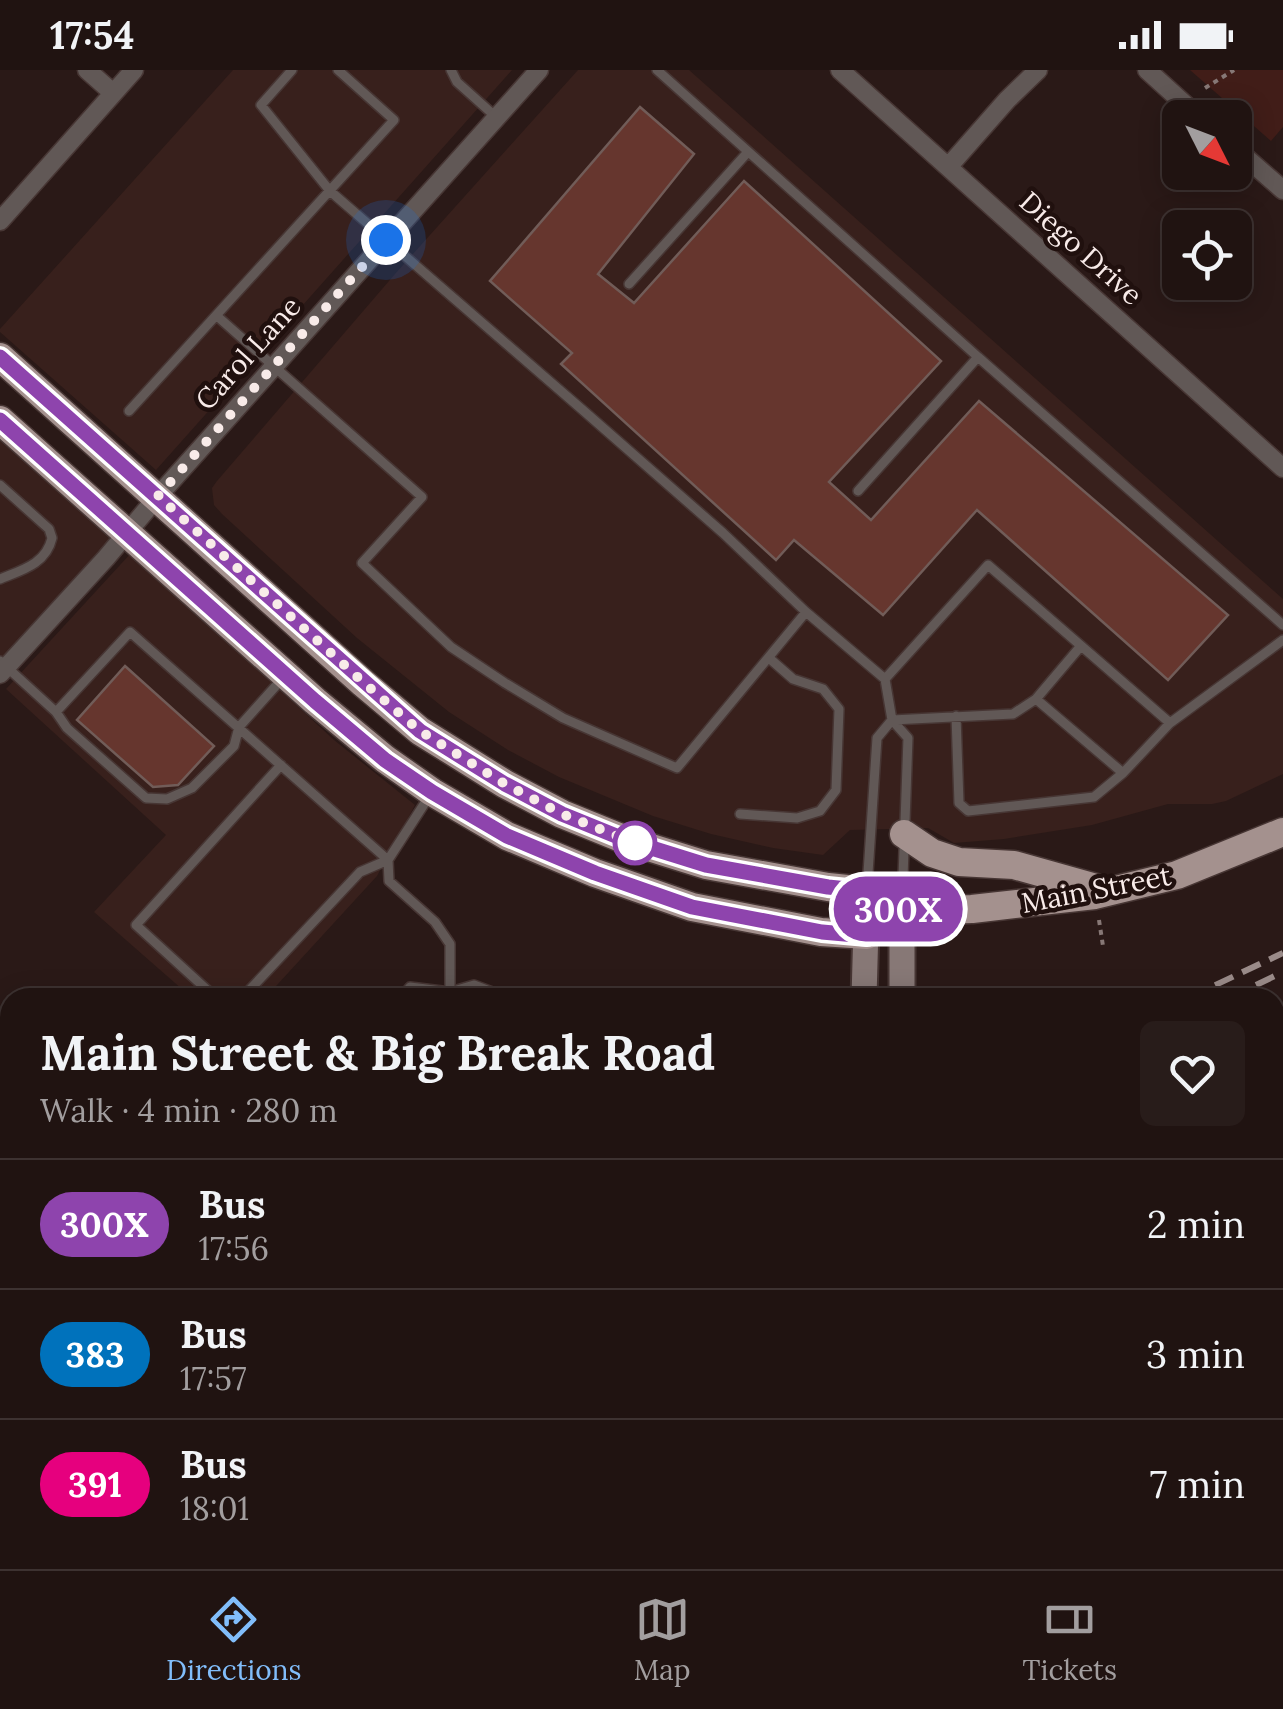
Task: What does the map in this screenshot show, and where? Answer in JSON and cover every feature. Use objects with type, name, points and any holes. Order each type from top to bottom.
[{"type":"main road","points":[[0,357],[420,731],[505,784],[562,814],[626,840],[706,865],[867,891],[902,911],[867,936],[822,932],[692,907],[595,873],[507,836],[385,760],[0,420]]},
{"type":"main road","name":"Main Street","points":[[902,911],[972,909],[1109,892],[1177,876],[1283,832]]},
{"type":"main road","points":[[904,834],[932,853],[959,862],[1014,865],[1109,892]]},
{"type":"street","points":[[88,70],[114,93]]},
{"type":"street","points":[[4,210],[134,70]]},
{"type":"street","name":"Carol Lane","points":[[2,667],[126,534],[538,70]]},
{"type":"street","name":"Diego Drive","points":[[840,70],[1283,468]]},
{"type":"street","points":[[949,166],[1038,70]]},
{"type":"street","points":[[1146,70],[1180,100]]},
{"type":"street","points":[[1252,163],[1283,190]]},
{"type":"street","points":[[864,988],[867,891]]},
{"type":"street","points":[[902,911],[902,988]]},
{"type":"lane","points":[[292,70],[261,106],[330,191],[884,678],[892,720],[908,738],[902,911]]},
{"type":"lane","points":[[130,411],[394,120],[338,70]]},
{"type":"lane","points":[[451,70],[457,82],[496,118]]},
{"type":"lane","points":[[656,70],[1283,625]]},
{"type":"lane","points":[[629,284],[748,153]]},
{"type":"lane","points":[[217,316],[422,497],[362,564],[452,648],[562,718],[677,768],[806,612]]},
{"type":"lane","points":[[858,491],[978,356]]},
{"type":"lane","points":[[0,486],[52,538],[45,556],[0,580]]},
{"type":"lane","points":[[884,678],[988,565],[1170,723]]},
{"type":"lane","points":[[56,712],[130,632],[388,860],[389,881],[435,922],[450,944],[450,988]]},
{"type":"lane","points":[[956,716],[959,802],[968,812],[1094,797],[1123,773],[1170,723],[1283,640]]},
{"type":"lane","points":[[867,891],[877,738],[892,720],[1013,714],[1036,698],[1080,646]]},
{"type":"lane","points":[[740,814],[797,818],[820,811],[836,790],[839,710],[823,689],[793,679],[768,658]]},
{"type":"lane","points":[[2,667],[56,712],[67,728],[146,798],[167,799],[192,788],[234,746],[238,728],[286,675]]},
{"type":"lane","points":[[1036,698],[1123,773]]},
{"type":"lane","points":[[205,988],[136,926],[281,765]]},
{"type":"lane","points":[[251,988],[360,872],[388,860],[432,792]]},
{"type":"lane","points":[[410,987],[418,988]]},
{"type":"path","points":[[1206,88],[1234,70]]},
{"type":"shaded area","points":[[233,70],[512,70],[156,470],[0,329]]},
{"type":"shaded area","points":[[578,70],[689,70],[1283,599],[1283,774],[1226,801],[1168,804],[1092,825],[1004,839],[954,843],[928,828],[850,830],[823,855],[711,834],[653,816],[559,777],[449,712],[357,638],[222,514],[214,505],[212,488],[217,481]]},
{"type":"shaded area","points":[[1190,70],[1283,70],[1283,127],[1271,141],[1252,124],[1252,100],[1224,100]]},
{"type":"shaded area","points":[[0,437],[116,536],[0,660]]},
{"type":"shaded area","points":[[132,552],[334,740],[415,805],[377,876],[274,988],[181,988],[94,912],[166,835],[6,689]]},
{"type":"building","points":[[640,107],[694,154],[598,274],[634,303],[744,181],[941,361],[829,482],[871,520],[979,401],[1228,615],[1168,680],[977,510],[883,615],[794,540],[776,560],[561,364],[572,353],[490,281]]},
{"type":"building","points":[[125,666],[214,746],[178,785],[153,787],[77,720]]},
{"type":"railway","points":[[1209,988],[1283,953]]},
{"type":"railway","points":[[1250,988],[1283,972]]},
{"type":"bus line","name":"300X","points":[[0,357],[420,731],[505,784],[562,814],[626,840],[706,865],[867,891],[902,911],[867,936],[822,932],[692,907],[595,873],[507,836],[385,760],[0,420]]},
{"type":"route","points":[[386,240],[158,496],[420,731],[562,814],[635,843]]}]
